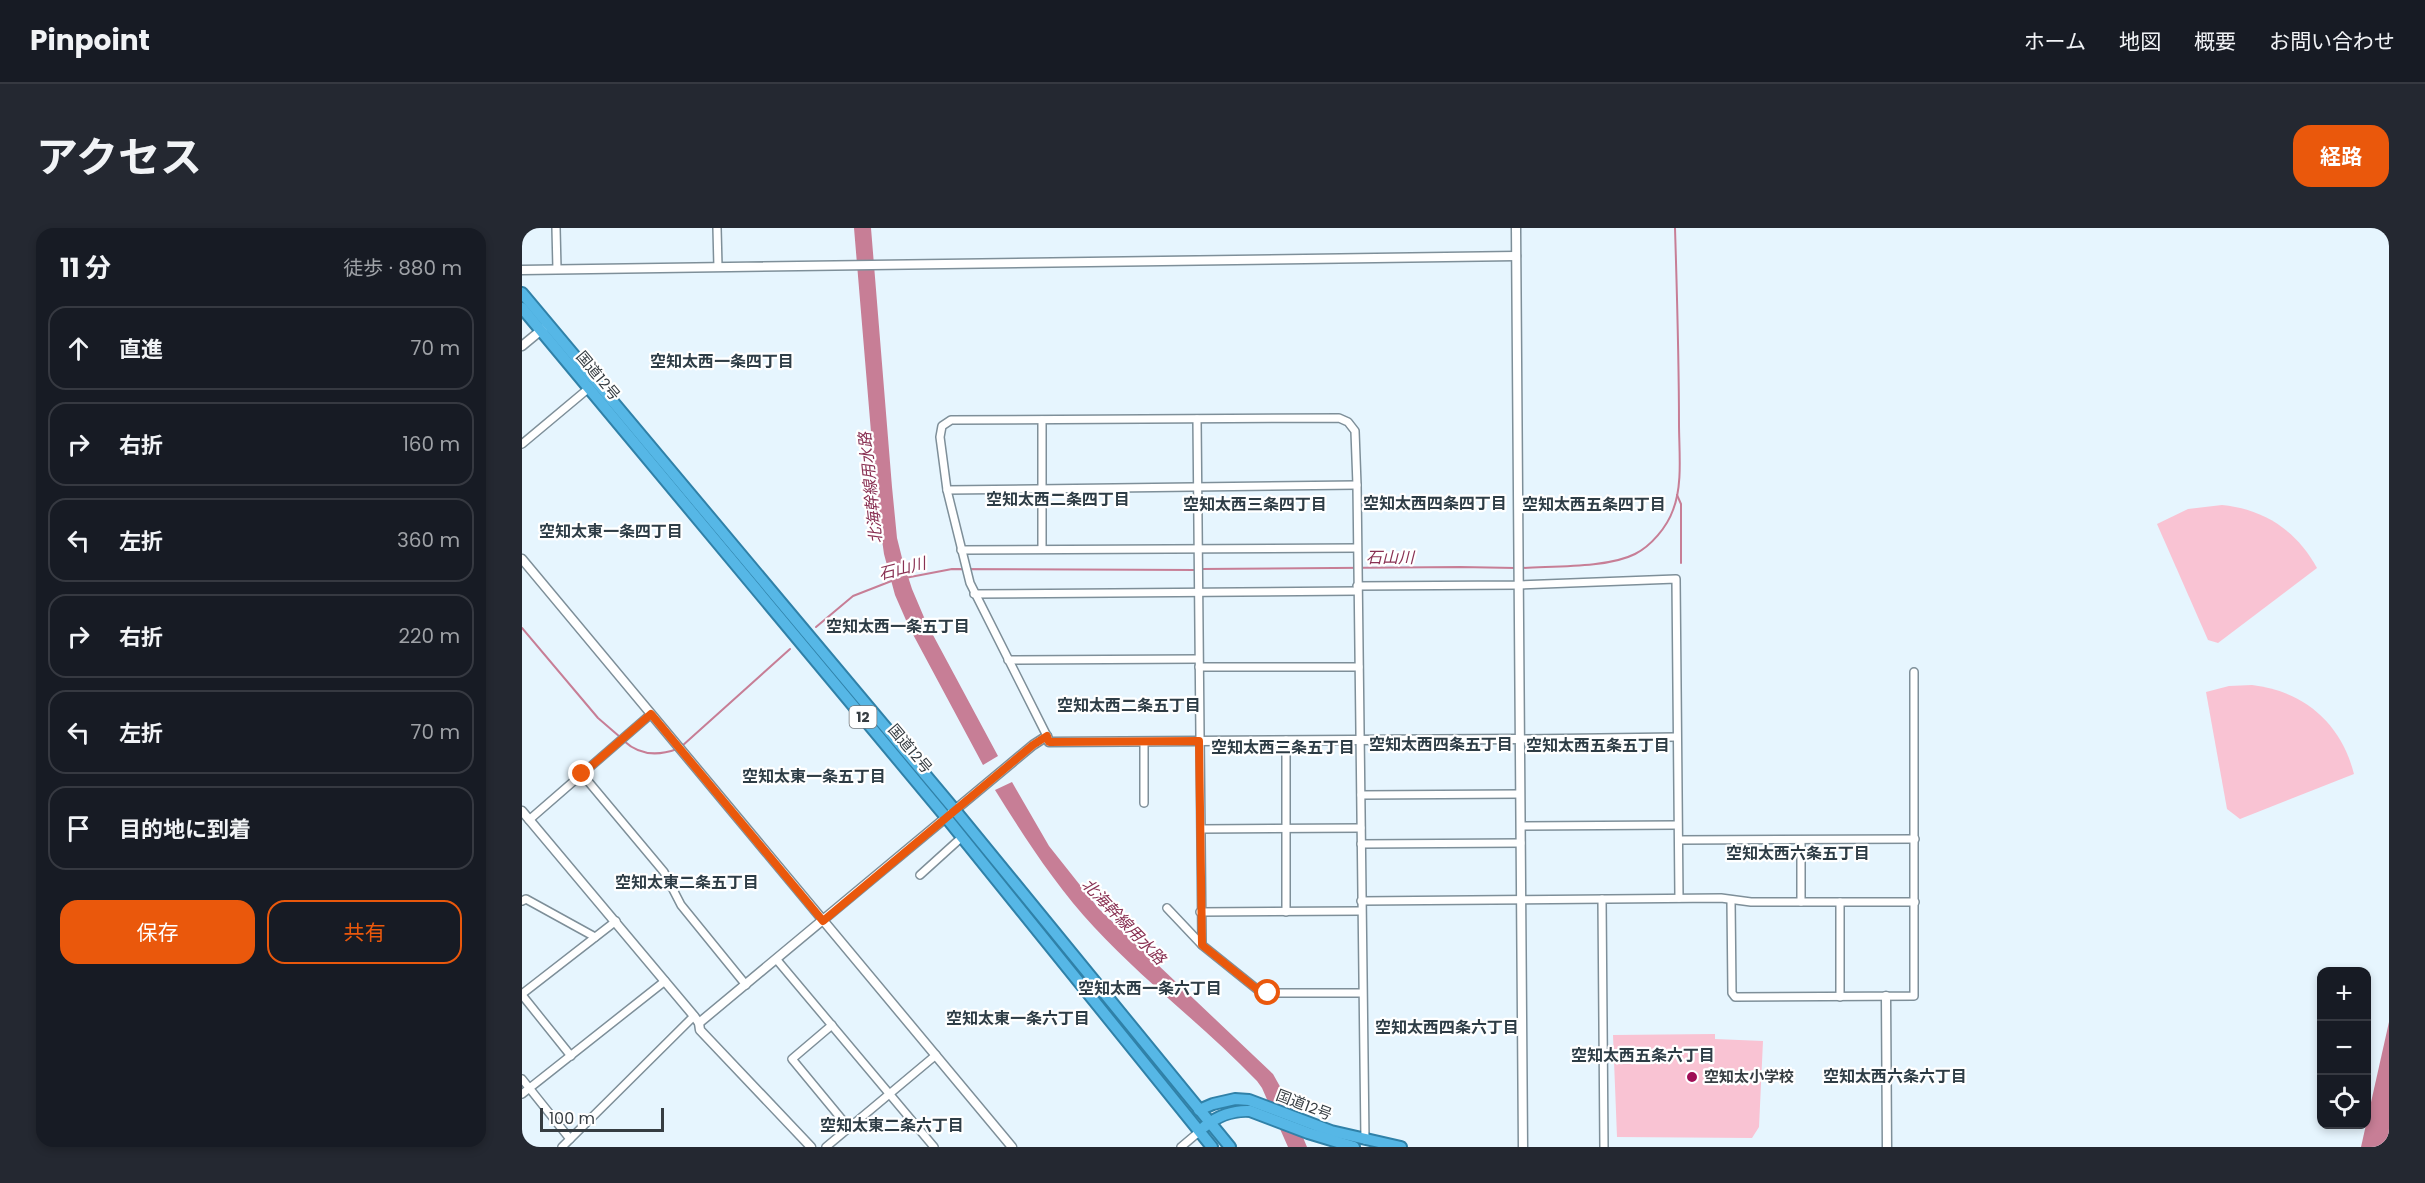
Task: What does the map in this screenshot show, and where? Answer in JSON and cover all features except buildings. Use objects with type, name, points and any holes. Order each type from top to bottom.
[{"type":"highway","name":"国道12号","points":[[522,293],[589,388],[950,813],[962,837],[1200,1131],[1223,1115],[1240,1110],[1261,1110],[1354,1147]]},
{"type":"highway","name":"国道12号","points":[[522,308],[544,327],[1199,1110],[1213,1104],[1234,1100],[1250,1100],[1261,1110]]},
{"type":"highway","name":"12","points":[[1199,1110],[1230,1147]]},
{"type":"highway","points":[[1199,1110],[1200,1131]]},
{"type":"highway","name":"国道12号","points":[[1307,1127],[1401,1147]]},
{"type":"highway","name":"12","points":[[1200,1131],[1212,1147]]},
{"type":"street","points":[[556,228],[557,269]]},
{"type":"street","points":[[717,228],[718,267]]},
{"type":"street","points":[[1515,228],[1523,1147]]},
{"type":"street","points":[[522,270],[1516,256]]},
{"type":"street","points":[[522,346],[544,327]]},
{"type":"street","points":[[522,444],[589,388]]},
{"type":"street","points":[[1365,1140],[1362,993],[1359,738],[1359,667],[1357,589],[1357,485],[1355,431],[1348,422],[1340,418],[951,420],[942,426],[940,437],[947,490],[970,583],[1049,742],[1359,738],[1676,737]]},
{"type":"street","points":[[1197,419],[1202,945]]},
{"type":"street","points":[[1042,420],[1042,549]]},
{"type":"street","points":[[947,490],[1357,485]]},
{"type":"street","points":[[961,550],[1357,548]]},
{"type":"street","points":[[522,559],[1012,1147]]},
{"type":"street","points":[[974,594],[1357,589],[1676,579],[1679,898]]},
{"type":"street","points":[[1008,660],[1359,667]]},
{"type":"street","points":[[1731,900],[1732,993],[1735,997],[1914,996],[1914,672]]},
{"type":"street","points":[[529,820],[651,714]]},
{"type":"street","points":[[562,1147],[697,1019],[747,985],[950,813],[1047,736]]},
{"type":"street","points":[[1286,740],[1286,912]]},
{"type":"street","points":[[1143,803],[1144,742]]},
{"type":"street","points":[[582,774],[664,872],[681,905],[747,985]]},
{"type":"street","points":[[1360,795],[1520,794]]},
{"type":"street","points":[[522,811],[697,1019],[700,1030],[811,1147]]},
{"type":"street","points":[[1521,826],[1677,825]]},
{"type":"street","points":[[1201,829],[1360,828]]},
{"type":"street","points":[[920,875],[962,837]]},
{"type":"street","points":[[1679,840],[1915,839]]},
{"type":"street","points":[[1801,840],[1801,902]]},
{"type":"street","points":[[1361,844],[1521,843]]},
{"type":"street","points":[[1361,901],[1679,898],[1751,902],[1915,902]]},
{"type":"street","points":[[522,901],[526,899],[596,937]]},
{"type":"street","points":[[1602,899],[1604,1147]]},
{"type":"street","points":[[1840,902],[1840,997]]},
{"type":"street","points":[[1167,908],[1202,945],[1258,990],[1268,993],[1362,993]]},
{"type":"street","points":[[1200,912],[1361,911]]},
{"type":"street","points":[[571,1056],[522,995],[616,921]]},
{"type":"street","points":[[777,960],[934,1147]]},
{"type":"street","points":[[522,1094],[666,981]]},
{"type":"street","points":[[1886,996],[1887,1147]]},
{"type":"street","points":[[832,1025],[792,1059],[849,1128]]},
{"type":"street","points":[[826,1147],[936,1055]]},
{"type":"street","points":[[522,1079],[570,1139]]},
{"type":"street","points":[[1181,1147],[1200,1131]]},
{"type":"shaded area","points":[[2222,505],[2252,511],[2278,524],[2300,543],[2317,568],[2218,643],[2208,640],[2157,524],[2188,509]]},
{"type":"shaded area","points":[[2252,685],[2288,694],[2304,702],[2318,713],[2340,739],[2354,774],[2240,819],[2227,809],[2206,692],[2229,686]]},
{"type":"shaded area","points":[[1715,1034],[1715,1039],[1763,1041],[1759,1127],[1752,1138],[1617,1137],[1613,1035]]},
{"type":"water","points":[[854,228],[871,228],[897,538],[912,589],[926,622],[998,756],[983,765],[909,627],[895,595],[884,554],[877,504]]},
{"type":"water","points":[[1012,782],[1049,846],[1099,909],[1273,1074],[1287,1099],[1307,1147],[1288,1147],[1257,1081],[1114,947],[1067,895],[1029,844],[995,790]]},
{"type":"water","points":[[2389,1022],[2389,1147],[2361,1147],[2365,1129],[2371,1129],[2371,1102]]},
{"type":"waterway","name":"石山川","points":[[1522,568],[1596,564],[1624,559],[1647,546],[1667,523],[1676,500],[1680,468],[1675,228]]},
{"type":"waterway","points":[[1677,495],[1681,504],[1681,563]]},
{"type":"waterway","name":"石山川","points":[[1201,569],[1516,568]]},
{"type":"waterway","name":"石山川","points":[[905,578],[952,569],[1196,570]]},
{"type":"waterway","name":"石山川","points":[[816,627],[853,596],[894,580]]},
{"type":"waterway","name":"石山川","points":[[522,628],[598,718],[620,737]]},
{"type":"waterway","name":"石山川","points":[[682,746],[790,649]]},
{"type":"waterway","name":"石山川","points":[[624,741],[642,752],[663,753],[677,749]]},
{"type":"place","name":"空知太小学校","points":[[1692,1077]]},
{"type":"district","name":"空知太西一条四丁目","points":[[722,361]]},
{"type":"district","name":"空知太西二条四丁目","points":[[1058,499]]},
{"type":"district","name":"空知太西四条四丁目","points":[[1435,503]]},
{"type":"district","name":"空知太西三条四丁目","points":[[1255,504]]},
{"type":"district","name":"空知太西五条四丁目","points":[[1594,504]]},
{"type":"district","name":"空知太東一条四丁目","points":[[611,531]]},
{"type":"district","name":"空知太西一条五丁目","points":[[898,626]]},
{"type":"district","name":"空知太西二条五丁目","points":[[1129,705]]},
{"type":"district","name":"空知太西四条五丁目","points":[[1441,744]]},
{"type":"district","name":"空知太西五条五丁目","points":[[1598,745]]},
{"type":"district","name":"空知太西三条五丁目","points":[[1283,747]]},
{"type":"district","name":"空知太東一条五丁目","points":[[814,776]]},
{"type":"district","name":"空知太西六条五丁目","points":[[1798,853]]},
{"type":"district","name":"空知太東二条五丁目","points":[[687,882]]},
{"type":"district","name":"空知太西一条六丁目","points":[[1150,988]]},
{"type":"district","name":"空知太東一条六丁目","points":[[1018,1018]]},
{"type":"district","name":"空知太西四条六丁目","points":[[1447,1027]]},
{"type":"district","name":"空知太西五条六丁目","points":[[1643,1055]]},
{"type":"district","name":"空知太西六条六丁目","points":[[1895,1076]]},
{"type":"district","name":"空知太東二条六丁目","points":[[892,1125]]},
{"type":"route","points":[[582,774],[651,714],[823,921],[945,816],[1047,736],[1049,742],[1199,741],[1202,945],[1258,990],[1268,993]]},
{"type":"water label","name":"北海幹線用水路","points":[[870,488]]},
{"type":"water label","name":"北海幹線用水路","points":[[1124,921]]}]
